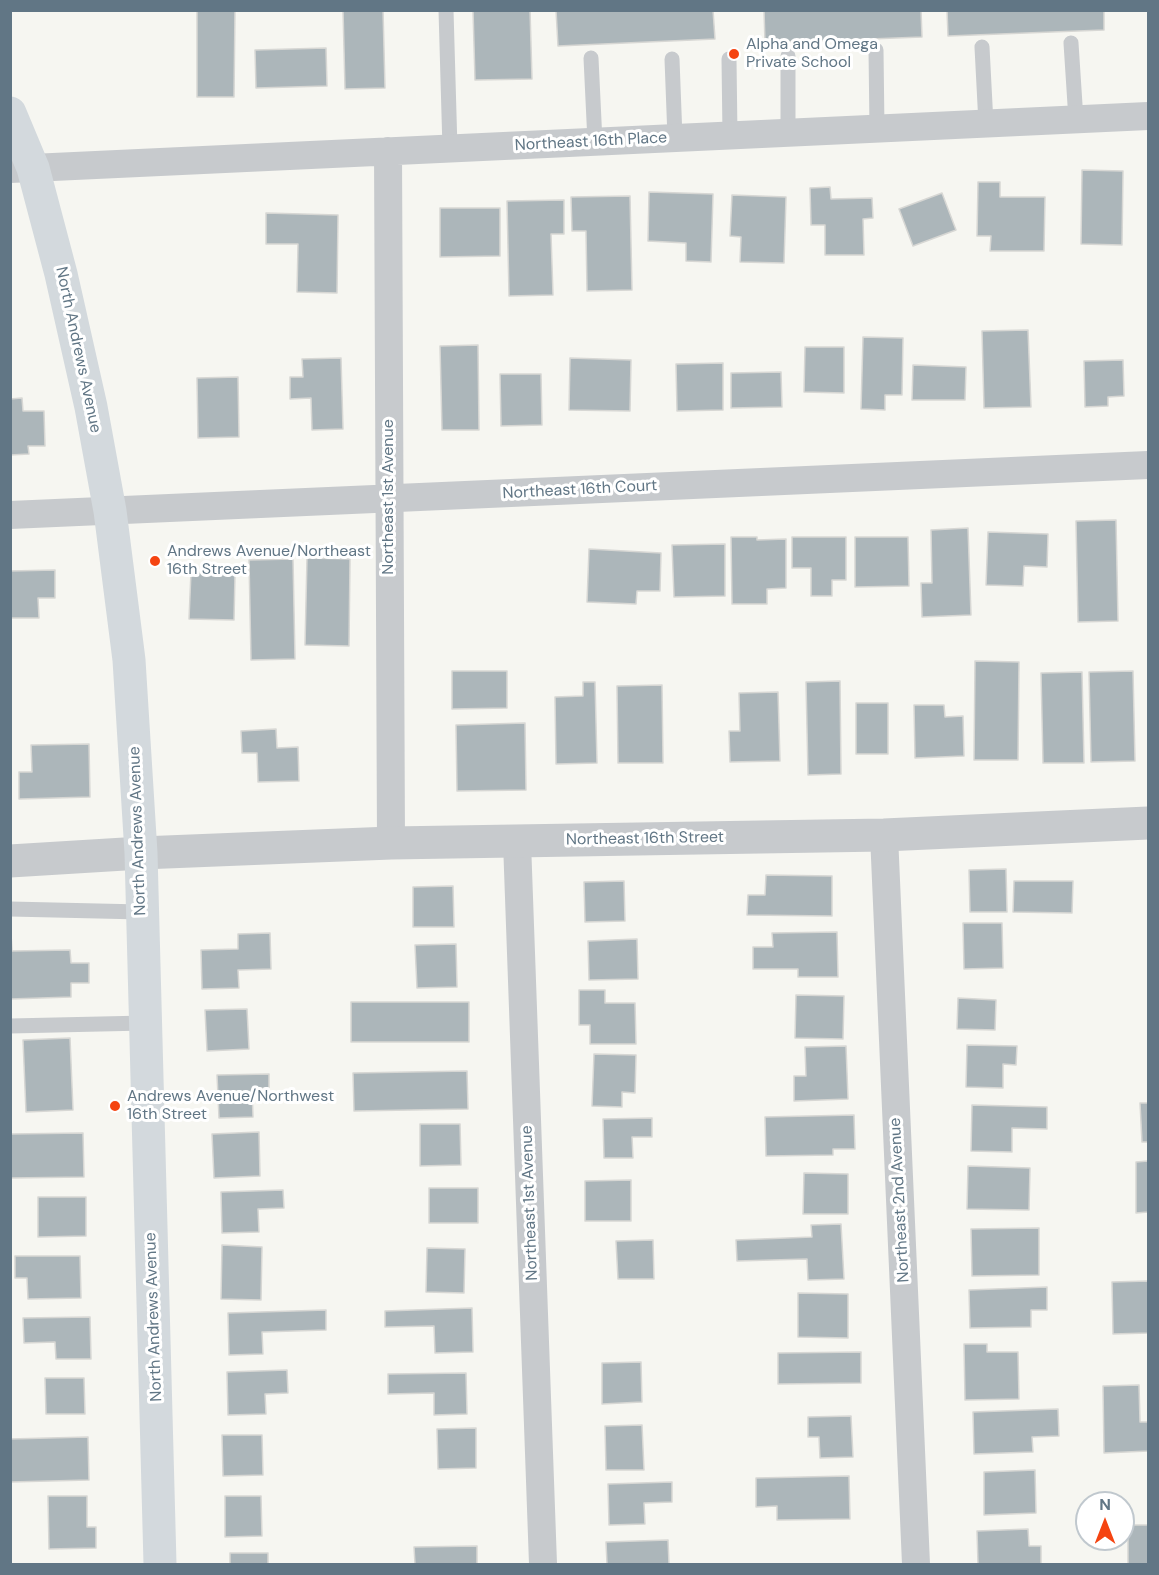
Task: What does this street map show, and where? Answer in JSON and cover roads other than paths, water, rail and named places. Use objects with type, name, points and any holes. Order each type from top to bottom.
[{"type":"main road","name":"North Andrews Avenue","points":[[10,113],[22,168],[61,274],[91,407],[110,511],[129,660],[141,853],[160,1564]]},
{"type":"street","name":"Northeast 16th Place","points":[[22,168],[1149,116]]},
{"type":"street","name":"Northeast 1st Avenue","points":[[388,152],[391,843]]},
{"type":"street","name":"Northeast 16th Court","points":[[10,515],[1149,465]]},
{"type":"street","name":"Northeast 16th Street","points":[[10,861],[141,853],[391,843],[884,835],[1149,823]]},
{"type":"street","name":"Northeast 2nd Avenue","points":[[884,835],[916,1564]]},
{"type":"street","name":"Northeast 1st Avenue","points":[[517,842],[543,1564]]},
{"type":"lane","points":[[446,10],[450,149]]},
{"type":"lane","points":[[1071,43],[1076,120]]},
{"type":"lane","points":[[982,47],[986,124]]},
{"type":"lane","points":[[876,50],[878,129]]},
{"type":"lane","points":[[788,56],[788,133]]},
{"type":"lane","points":[[591,58],[595,142]]},
{"type":"lane","points":[[672,59],[675,138]]},
{"type":"lane","points":[[729,59],[730,136]]},
{"type":"lane","points":[[10,909],[142,912]]},
{"type":"lane","points":[[10,1026],[146,1023]]},
{"type":"place","name":"Alpha and Omega Private School","points":[[734,54]]},
{"type":"place","name":"Andrews Avenue/Northeast 16th Street","points":[[155,561]]},
{"type":"place","name":"Andrews Avenue/Northwest 16th Street","points":[[115,1106]]}]
